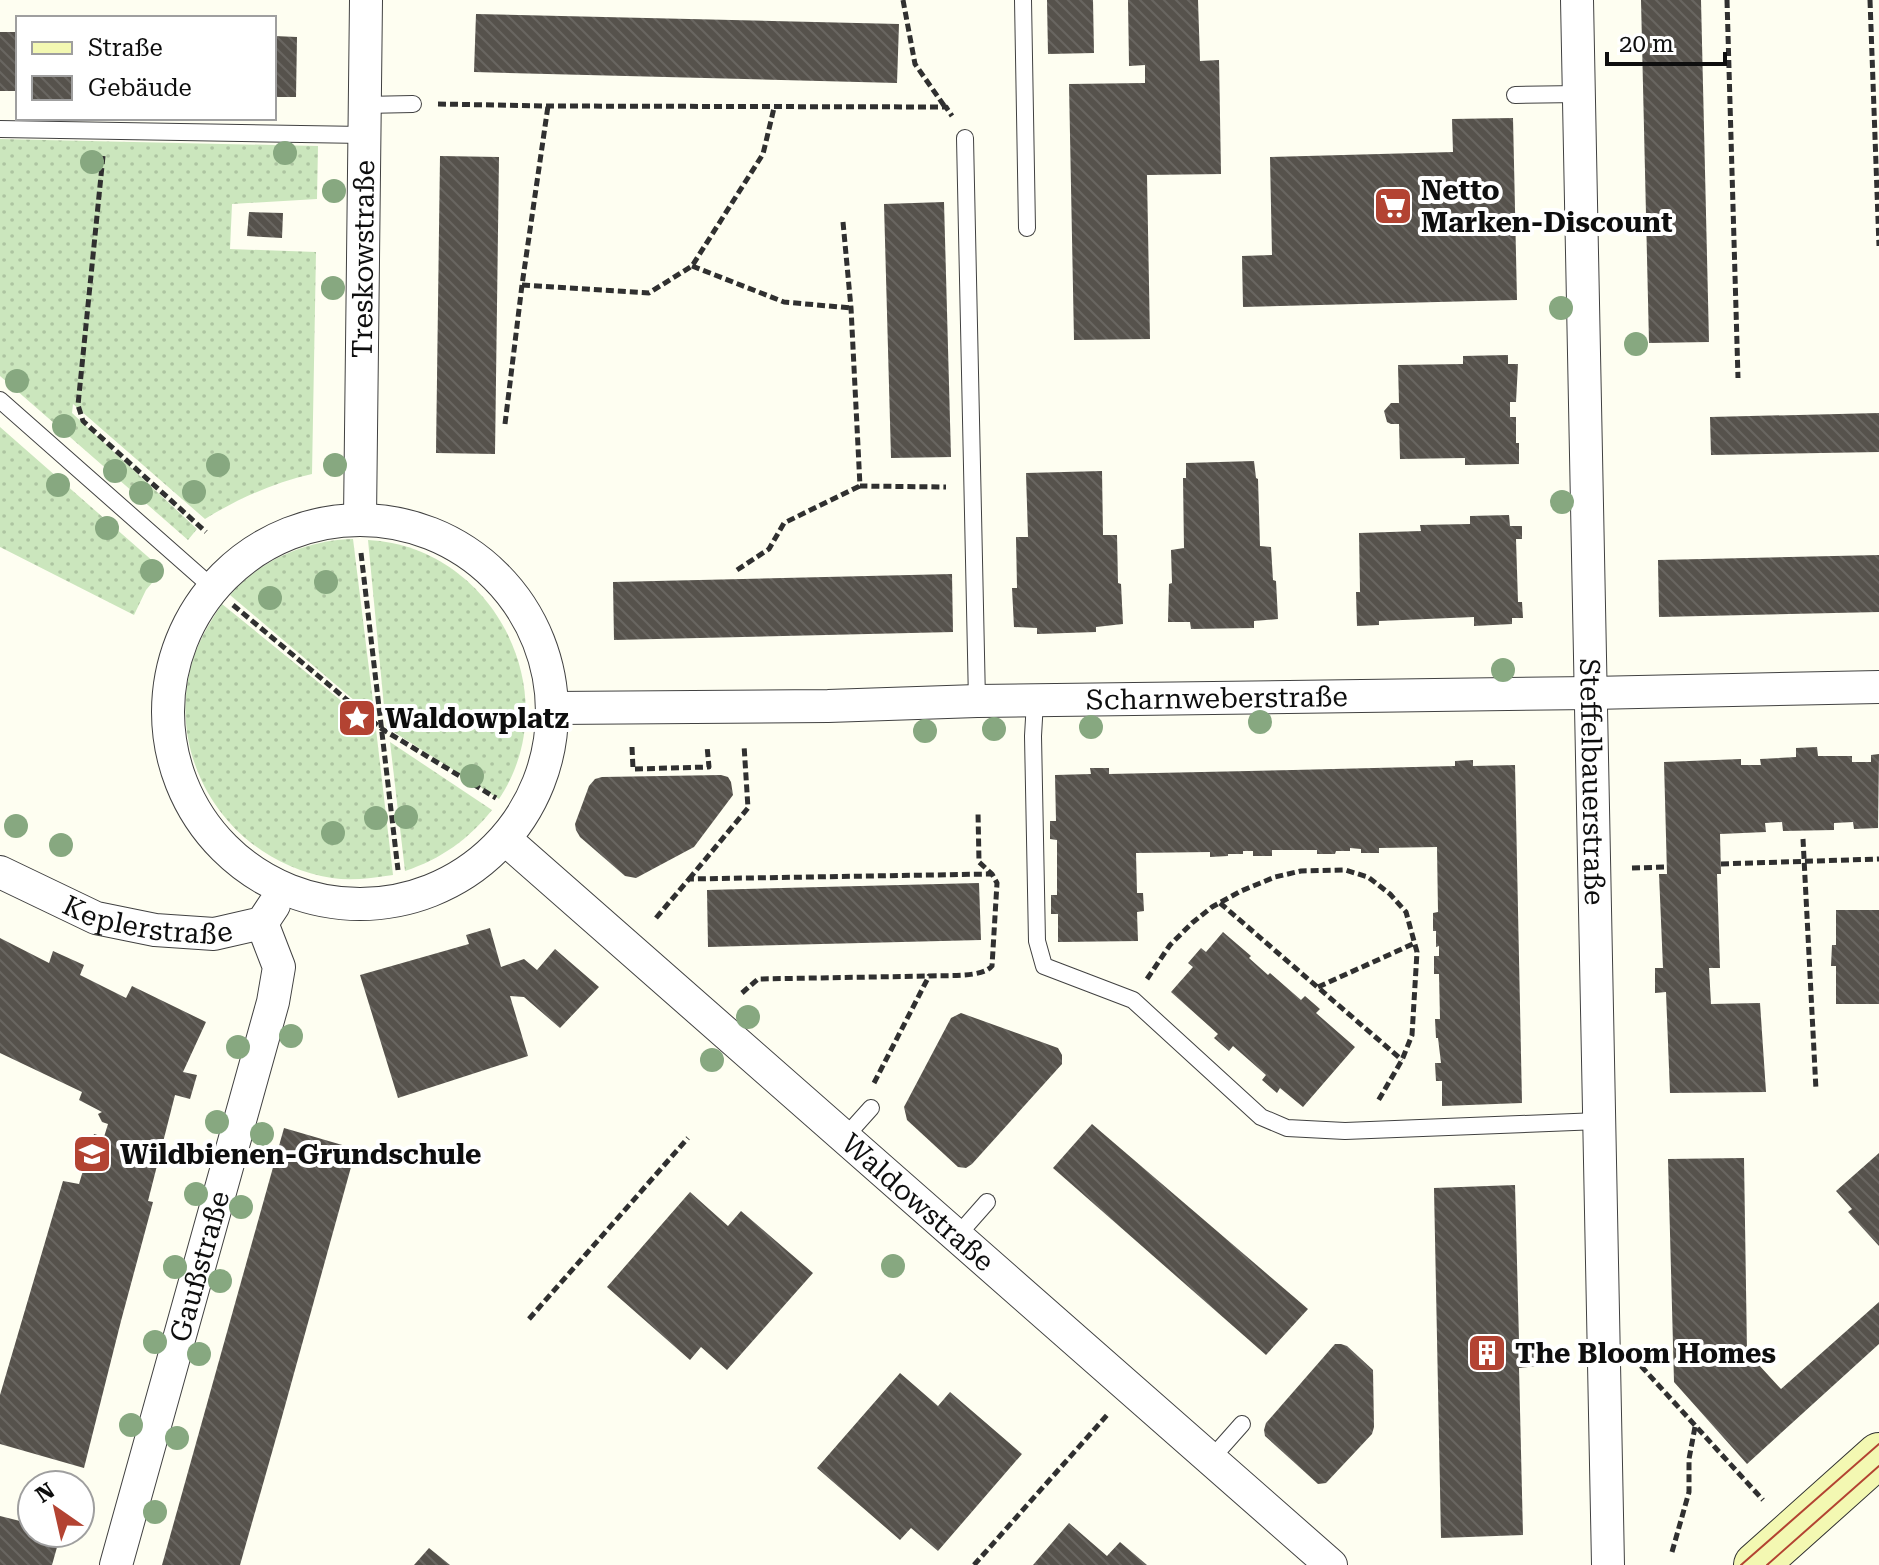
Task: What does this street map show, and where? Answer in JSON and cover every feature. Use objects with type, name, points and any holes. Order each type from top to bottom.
[{"type":"street","name":"Treskowstraße","points":[[360,519],[366,0]]},
{"type":"street","name":"Steffelbauerstraße","points":[[1577,0],[1608,1565]]},
{"type":"street","points":[[360,519],[409,525],[455,544],[495,574],[526,613],[546,658],[553,708],[550,749],[540,781],[524,815],[505,839],[462,876],[433,891],[372,905],[313,899],[285,890],[253,873],[218,842],[202,823],[184,791],[173,757],[167,722],[169,686],[178,651],[193,615],[213,588],[238,563],[276,539],[315,525],[360,519]]},
{"type":"street","name":"Scharnweberstraße","points":[[553,708],[1879,687]]},
{"type":"street","name":"Waldowstraße","points":[[505,839],[1331,1565]]},
{"type":"street","name":"Keplerstraße","points":[[0,872],[96,918],[155,930],[214,934],[262,923],[285,890]]},
{"type":"street","name":"Gaußstraße","points":[[116,1565],[273,1002],[279,967],[262,923]]},
{"type":"street","points":[[1756,1565],[1879,1455]]},
{"type":"lane","points":[[1023,0],[1027,228]]},
{"type":"lane","points":[[1515,95],[1579,94]]},
{"type":"lane","points":[[0,129],[106,131],[364,120],[413,104]]},
{"type":"lane","points":[[965,138],[977,701]]},
{"type":"lane","points":[[0,400],[213,588]]},
{"type":"lane","points":[[1035,701],[1037,941],[1044,966],[1133,1000],[1261,1117],[1287,1128],[1374,1131],[1599,1121]]},
{"type":"lane","points":[[845,1137],[869,1101]]},
{"type":"lane","points":[[957,1236],[987,1202]]},
{"type":"lane","points":[[1211,1459],[1242,1424]]},
{"type":"path","points":[[903,0],[915,64],[965,138]]},
{"type":"path","points":[[1727,0],[1738,378]]},
{"type":"path","points":[[1870,0],[1879,246]]},
{"type":"path","points":[[413,104],[946,107]]},
{"type":"path","points":[[505,424],[548,106]]},
{"type":"path","points":[[522,285],[649,293],[692,266],[763,154],[774,108]]},
{"type":"path","points":[[106,131],[78,405],[83,421],[94,433],[206,532]]},
{"type":"path","points":[[843,222],[851,308],[860,486]]},
{"type":"path","points":[[692,266],[784,302],[851,308]]},
{"type":"path","points":[[737,570],[769,549],[784,523],[860,486],[973,487]]},
{"type":"path","points":[[360,519],[360,544],[398,870]]},
{"type":"path","points":[[213,588],[382,729],[496,798]]},
{"type":"path","points":[[656,918],[748,808],[744,745]]},
{"type":"path","points":[[632,747],[633,769],[709,767],[707,746]]},
{"type":"path","points":[[742,993],[758,979],[929,976],[989,970],[992,966],[997,883],[979,862],[978,812]]},
{"type":"path","points":[[1803,839],[1816,1090]]},
{"type":"path","points":[[1721,864],[1879,859]]},
{"type":"path","points":[[1632,868],[1667,867]]},
{"type":"path","points":[[1133,1000],[1170,945],[1192,923],[1241,891],[1275,877],[1301,871],[1345,870],[1368,877],[1390,894],[1406,912],[1417,952],[1412,1035],[1402,1060],[1372,1111],[1374,1131]]},
{"type":"path","points":[[689,879],[992,874]]},
{"type":"path","points":[[1220,903],[1402,1060]]},
{"type":"path","points":[[1318,987],[1416,943]]},
{"type":"path","points":[[869,1101],[929,976]]},
{"type":"path","points":[[529,1319],[688,1138]]},
{"type":"path","points":[[1641,1366],[1763,1500]]},
{"type":"path","points":[[974,1565],[1108,1414]]},
{"type":"path","points":[[1672,1552],[1689,1492],[1689,1459],[1695,1426]]},
{"type":"green space","points":[[0,139],[318,146],[317,199],[232,204],[230,249],[316,252],[312,474],[257,492],[205,519],[73,404],[72,413],[197,529],[188,540],[0,376]]},
{"type":"green space","points":[[0,427],[163,570],[146,590],[134,615],[0,547]]},
{"type":"green space","points":[[353,539],[375,718],[230,595],[255,572],[286,554],[319,543]]},
{"type":"green space","points":[[368,540],[412,549],[451,568],[483,597],[507,632],[521,672],[526,715],[519,758],[499,799],[386,727]]},
{"type":"green space","points":[[222,604],[376,729],[393,875],[340,879],[297,869],[265,853],[238,831],[215,804],[199,774],[189,741],[185,706],[196,652]]},
{"type":"green space","points":[[390,742],[492,810],[453,847],[405,871]]},
{"type":"building","points":[[1047,0],[1093,0],[1094,53],[1048,54]]},
{"type":"building","points":[[1128,0],[1198,0],[1200,61],[1219,60],[1221,174],[1147,175],[1150,339],[1074,340],[1069,84],[1145,83],[1145,65],[1129,66]]},
{"type":"building","points":[[1641,0],[1701,0],[1709,342],[1649,343]]},
{"type":"building","points":[[476,14],[899,24],[897,83],[474,72]]},
{"type":"building","points":[[0,32],[16,32],[16,91],[0,91]]},
{"type":"building","points":[[276,36],[297,37],[296,97],[276,97]]},
{"type":"building","name":"Netto Marken-Discount","points":[[1513,118],[1517,300],[1243,307],[1242,256],[1272,255],[1270,157],[1453,152],[1452,119]]},
{"type":"building","points":[[440,156],[499,157],[495,454],[436,453]]},
{"type":"building","points":[[944,202],[951,457],[891,458],[884,204]]},
{"type":"building","points":[[249,212],[283,213],[282,238],[247,236]]},
{"type":"building","points":[[1508,355],[1508,364],[1518,364],[1516,402],[1510,402],[1510,417],[1516,417],[1519,464],[1465,465],[1465,458],[1400,459],[1399,424],[1387,422],[1384,411],[1391,403],[1399,403],[1398,365],[1463,364],[1463,356]]},
{"type":"building","points":[[1879,413],[1879,452],[1711,455],[1710,417]]},
{"type":"building","points":[[1254,461],[1258,479],[1260,546],[1271,547],[1278,619],[1254,621],[1254,628],[1191,629],[1190,622],[1168,622],[1171,550],[1184,548],[1183,478],[1186,478],[1186,463]]},
{"type":"building","points":[[1102,471],[1103,535],[1117,535],[1123,624],[1096,627],[1096,632],[1037,634],[1037,628],[1014,627],[1012,588],[1017,588],[1016,537],[1028,537],[1026,473]]},
{"type":"building","points":[[1509,515],[1510,526],[1522,526],[1522,539],[1516,539],[1518,602],[1522,602],[1523,618],[1512,618],[1512,624],[1474,626],[1474,617],[1379,621],[1379,625],[1357,626],[1359,533],[1421,531],[1420,525],[1470,524],[1470,516]]},
{"type":"building","points":[[1879,555],[1879,612],[1659,617],[1658,560]]},
{"type":"building","points":[[952,574],[953,632],[614,640],[613,582]]},
{"type":"building","points":[[1817,747],[1818,756],[1852,756],[1852,762],[1871,762],[1871,755],[1879,754],[1878,828],[1854,829],[1853,822],[1834,823],[1834,830],[1783,831],[1782,822],[1765,823],[1766,832],[1720,834],[1721,874],[1717,874],[1720,968],[1709,968],[1711,1004],[1760,1003],[1766,1092],[1670,1093],[1666,992],[1655,993],[1655,968],[1663,968],[1659,874],[1667,874],[1664,762],[1741,759],[1741,765],[1761,765],[1760,759],[1796,757],[1796,748]]},
{"type":"building","points":[[1473,760],[1473,766],[1515,765],[1522,1103],[1442,1106],[1442,1081],[1436,1081],[1435,1063],[1441,1063],[1435,1019],[1440,1019],[1439,974],[1434,974],[1434,956],[1439,956],[1439,946],[1436,947],[1436,931],[1433,931],[1433,913],[1438,912],[1437,847],[1379,848],[1379,853],[1361,853],[1361,849],[1350,848],[1350,851],[1336,851],[1335,854],[1317,854],[1317,850],[1272,850],[1272,856],[1253,856],[1253,851],[1210,857],[1210,852],[1136,853],[1137,893],[1143,893],[1144,911],[1137,912],[1138,941],[1058,942],[1058,914],[1051,914],[1051,895],[1057,895],[1057,840],[1050,839],[1050,821],[1056,821],[1055,775],[1091,774],[1090,768],[1109,768],[1109,774],[1455,766],[1455,761]]},
{"type":"building","points":[[721,775],[731,782],[733,795],[694,847],[636,878],[625,876],[576,830],[575,824],[589,786],[595,779]]},
{"type":"building","points":[[979,883],[981,940],[708,947],[707,890]]},
{"type":"building","points":[[1836,910],[1879,910],[1879,1004],[1836,1004],[1836,966],[1831,966],[1832,945],[1836,945]]},
{"type":"building","points":[[490,928],[501,967],[524,959],[537,970],[555,949],[599,987],[560,1028],[524,997],[510,996],[528,1056],[398,1098],[360,975],[469,944],[466,935]]},
{"type":"building","points":[[1223,932],[1268,975],[1270,973],[1301,1000],[1305,996],[1320,1009],[1316,1013],[1355,1047],[1303,1107],[1280,1088],[1277,1093],[1262,1080],[1266,1075],[1233,1046],[1229,1051],[1214,1038],[1218,1034],[1171,992],[1193,967],[1188,963],[1201,948],[1206,952]]},
{"type":"building","name":"Wildbienen-Grundschule","points":[[0,938],[49,963],[53,951],[84,965],[80,975],[126,998],[132,986],[206,1022],[183,1072],[197,1075],[190,1099],[175,1095],[148,1201],[153,1202],[84,1468],[0,1444],[0,1395],[63,1181],[79,1184],[94,1134],[104,1137],[108,1124],[102,1122],[98,1114],[102,1112],[79,1100],[82,1092],[0,1053]]},
{"type":"building","points":[[961,1013],[1058,1048],[1062,1055],[1062,1064],[966,1168],[958,1167],[907,1120],[904,1107],[951,1018]]},
{"type":"building","points":[[1092,1124],[1308,1309],[1266,1355],[1053,1168]]},
{"type":"building","points":[[284,1128],[356,1149],[280,1424],[240,1565],[162,1565]]},
{"type":"building","points":[[1879,1153],[1879,1246],[1848,1212],[1852,1209],[1836,1191]]},
{"type":"building","points":[[1744,1158],[1747,1352],[1781,1389],[1879,1302],[1879,1344],[1747,1464],[1674,1382],[1668,1159]]},
{"type":"building","name":"The Bloom Homes","points":[[1515,1185],[1519,1340],[1535,1340],[1536,1366],[1519,1368],[1523,1535],[1441,1538],[1434,1188]]},
{"type":"building","points":[[690,1192],[728,1226],[741,1211],[813,1273],[727,1370],[701,1347],[690,1360],[607,1287]]},
{"type":"building","points":[[1335,1344],[1347,1346],[1373,1370],[1374,1427],[1372,1434],[1326,1483],[1318,1484],[1265,1436],[1264,1430],[1266,1423]]},
{"type":"building","points":[[900,1373],[938,1406],[950,1392],[1022,1454],[938,1551],[911,1528],[900,1540],[817,1468]]},
{"type":"building","points":[[0,1516],[16,1520],[16,1549],[56,1549],[52,1565],[0,1565]]},
{"type":"building","points":[[1069,1523],[1107,1556],[1120,1542],[1147,1565],[1033,1565]]},
{"type":"building","points":[[429,1548],[450,1565],[414,1565]]},
{"type":"tram line","points":[[1741,1565],[1879,1444]]},
{"type":"tram line","points":[[1767,1565],[1879,1466]]},
{"type":"place","name":"Netto Marken-Discount","points":[[1393,206]]},
{"type":"place","name":"Waldowplatz","points":[[357,718]]},
{"type":"place","name":"Wildbienen-Grundschule","points":[[92,1154]]},
{"type":"place","name":"The Bloom Homes","points":[[1487,1353]]}]
